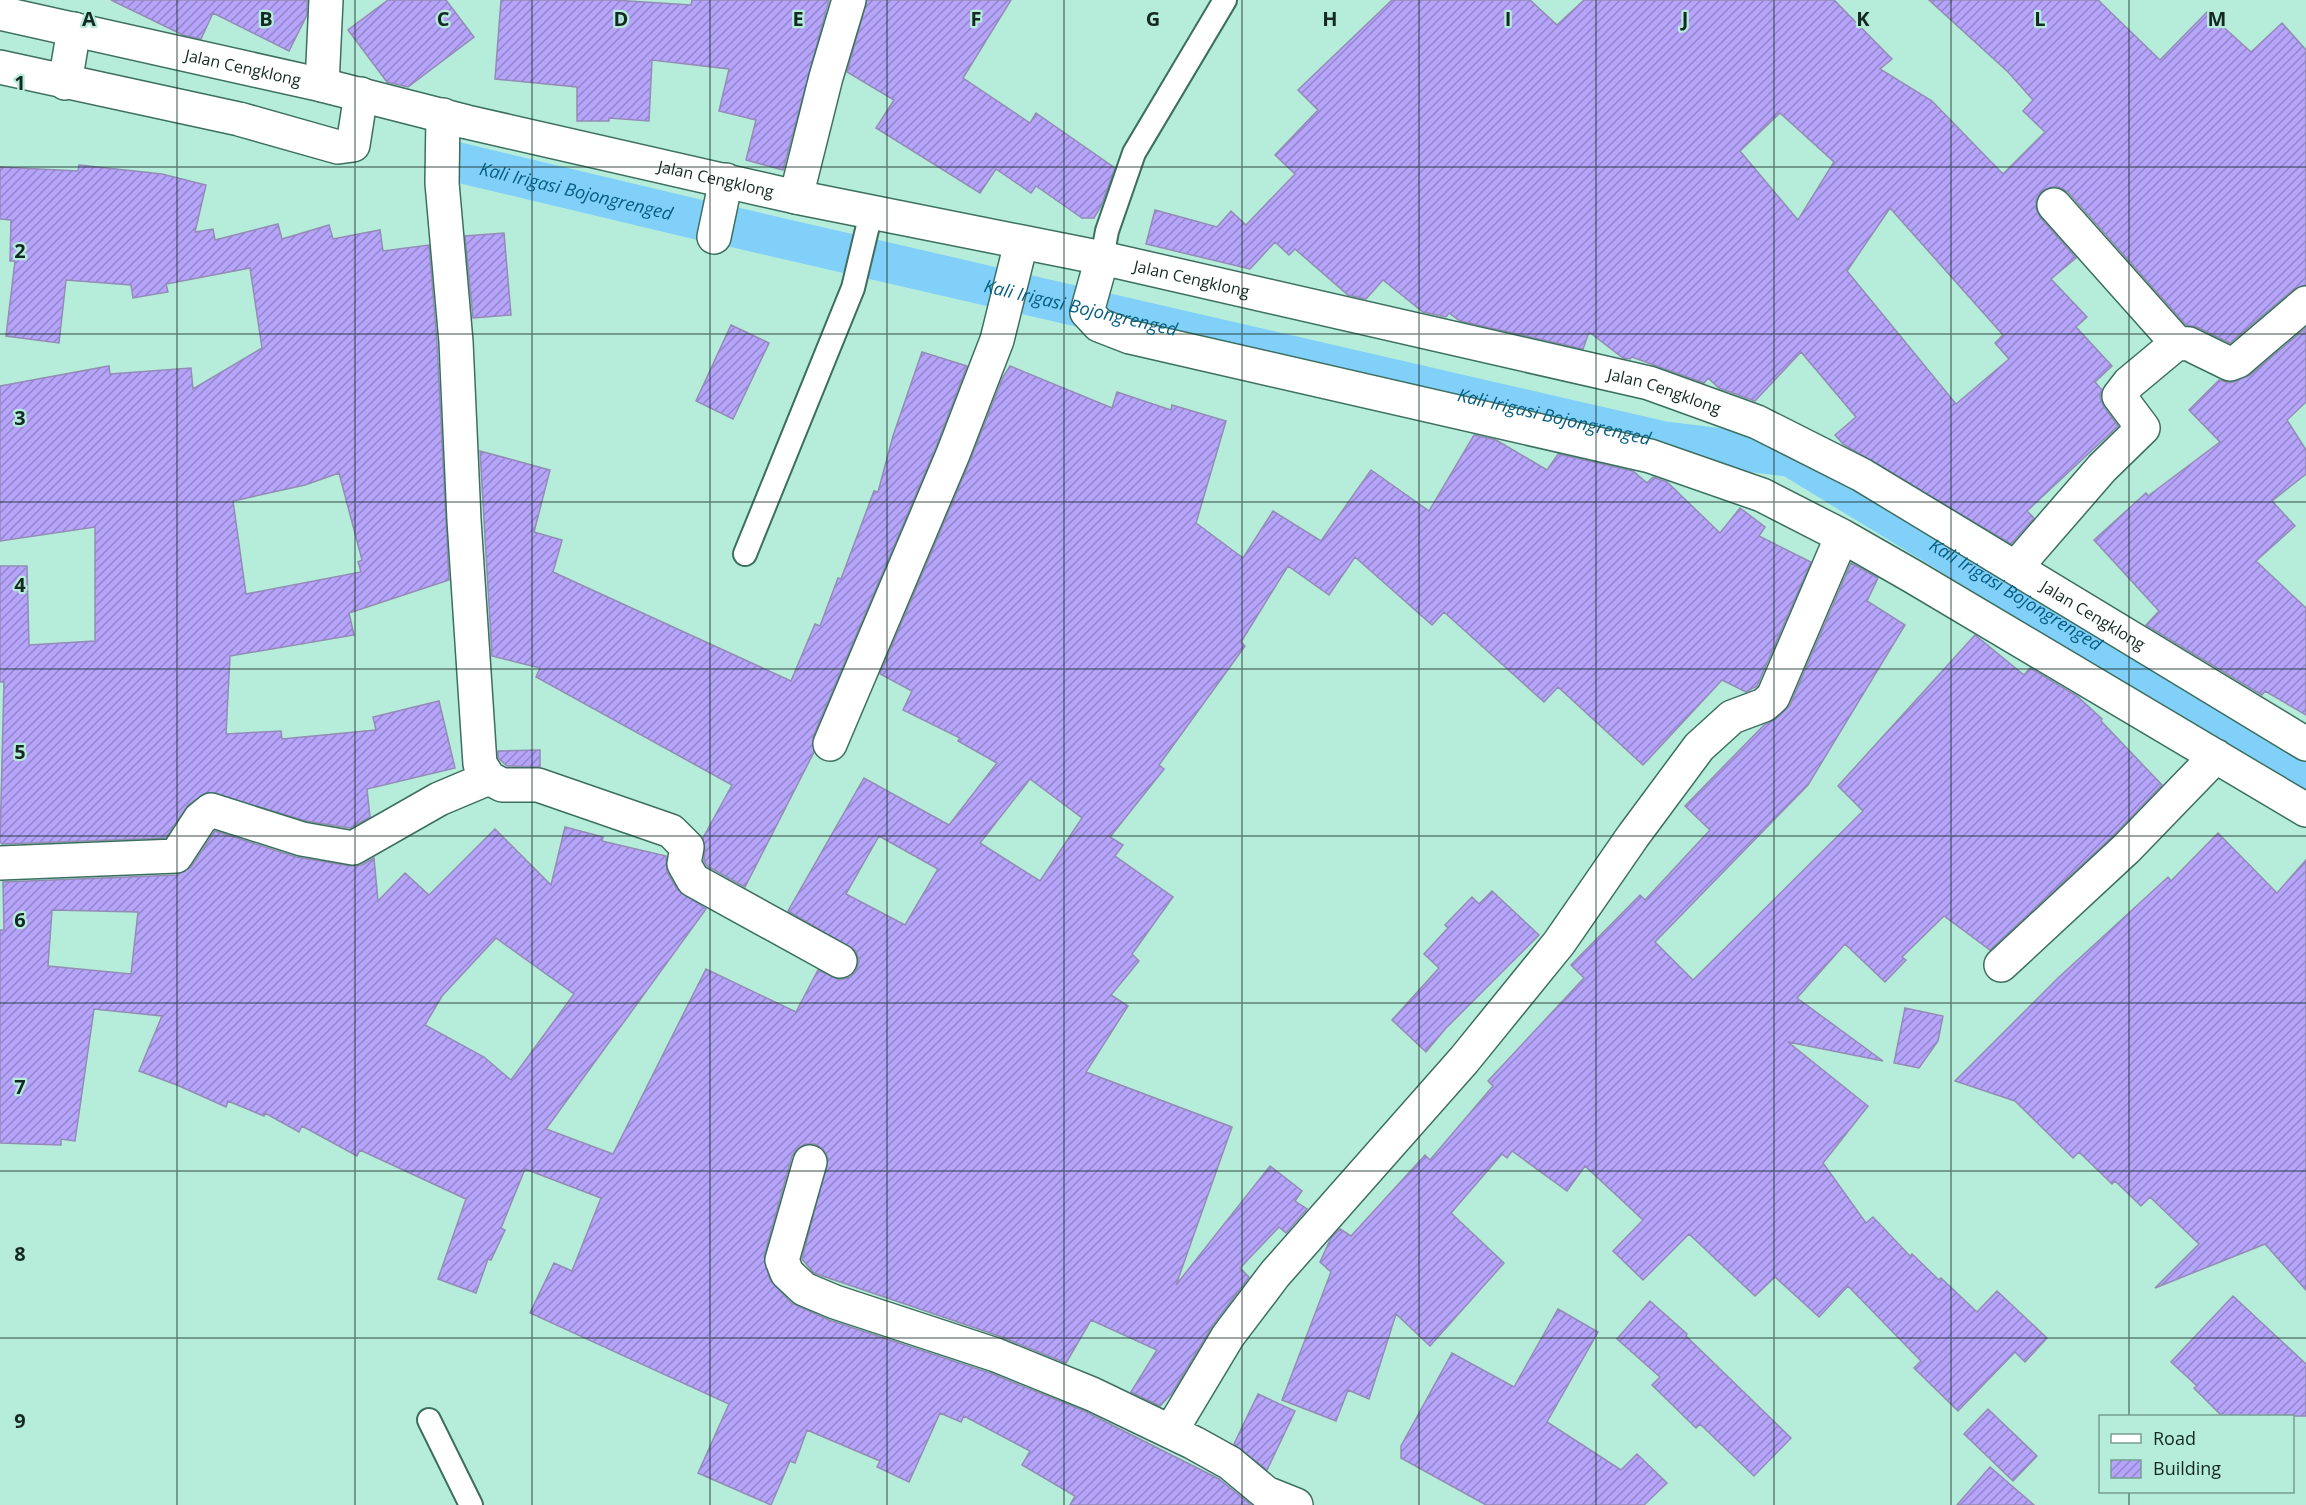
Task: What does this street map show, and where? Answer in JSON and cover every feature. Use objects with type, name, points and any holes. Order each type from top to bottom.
[{"type":"street","points":[[322,85],[326,0]]},
{"type":"street","points":[[796,197],[826,77],[849,0]]},
{"type":"street","name":"Jalan Cengklong","points":[[0,13],[322,85],[360,101],[443,115],[726,180],[870,218],[1021,243],[1101,264],[1649,383],[1767,427],[1862,475],[2306,744]]},
{"type":"street","points":[[65,83],[74,29]]},
{"type":"street","points":[[0,67],[65,83],[239,119],[338,147],[353,145],[360,101]]},
{"type":"street","points":[[443,115],[442,183],[456,342],[464,520],[480,764],[489,778],[501,785],[538,785],[672,831],[687,847],[684,864],[693,880],[840,961]]},
{"type":"street","points":[[714,237],[726,180]]},
{"type":"street","points":[[2054,206],[2177,343],[2189,344],[2230,363],[2253,350],[2306,303]]},
{"type":"street","points":[[830,744],[953,454],[997,340],[1021,243]]},
{"type":"street","points":[[1101,264],[1087,312],[1099,325],[1130,337],[1650,456],[1762,495],[1842,536],[2306,810]]},
{"type":"street","points":[[2016,567],[2102,468],[2143,428],[2119,396],[2129,383],[2177,343]]},
{"type":"street","points":[[1171,1431],[1228,1336],[1268,1283],[1464,1060],[1537,970],[1699,747],[1732,717],[1764,705],[1773,696],[1842,536]]},
{"type":"street","points":[[2001,965],[2126,849],[2216,756]]},
{"type":"street","points":[[0,863],[176,856],[200,819],[211,810],[302,839],[353,848],[439,799],[489,778]]},
{"type":"street","points":[[810,1162],[782,1260],[787,1273],[804,1289],[835,1302],[996,1355],[1092,1394],[1171,1431],[1230,1463],[1266,1493],[1296,1505]]},
{"type":"lane","points":[[1101,264],[1107,231],[1134,153],[1225,0]]},
{"type":"lane","points":[[745,554],[853,288],[870,218]]},
{"type":"lane","points":[[429,1420],[471,1505]]},
{"type":"building","points":[[111,0],[307,0],[307,15],[289,51],[213,13],[201,39],[183,35]]},
{"type":"building","points":[[388,0],[446,0],[474,37],[408,87],[387,82],[348,30]]},
{"type":"building","points":[[501,0],[613,0],[691,5],[692,0],[829,0],[783,170],[746,160],[756,120],[719,111],[729,69],[652,60],[649,121],[609,118],[609,121],[577,121],[577,87],[495,79]]},
{"type":"building","points":[[867,0],[1011,0],[963,78],[1030,123],[1036,113],[1115,168],[1101,206],[1094,218],[1082,218],[1036,186],[1031,193],[996,169],[980,193],[876,128],[894,100],[847,72]]},
{"type":"building","points":[[1392,0],[1530,0],[1557,25],[1584,0],[1834,0],[1892,59],[1880,69],[1932,101],[2003,174],[2045,132],[2023,111],[2033,100],[2008,72],[1929,0],[2098,0],[2160,60],[2207,12],[2251,52],[2282,23],[2306,50],[2306,285],[2294,289],[2230,343],[2197,327],[2186,325],[2068,192],[2059,187],[2051,187],[2042,191],[2036,200],[2036,208],[2040,217],[2076,258],[2051,279],[2087,317],[2076,327],[2112,366],[2095,382],[2102,390],[2100,397],[2104,407],[2118,426],[2027,511],[2034,518],[2011,544],[1843,444],[1835,435],[1856,417],[1801,352],[1755,401],[1719,388],[1708,378],[1704,383],[1632,357],[1623,358],[1589,332],[1583,349],[1460,321],[1449,313],[1446,317],[1423,312],[1383,280],[1366,299],[1348,295],[1295,249],[1289,255],[1275,242],[1250,269],[1146,244],[1155,210],[1217,227],[1231,211],[1246,225],[1295,174],[1275,155],[1318,110],[1298,90]],"holes":[[[1780,113],[1834,162],[1798,220],[1740,151]],[[1890,208],[2003,335],[1995,343],[2009,359],[1956,404],[1847,271]]]},
{"type":"building","points":[[79,165],[162,174],[206,185],[195,232],[213,229],[215,240],[278,224],[282,239],[329,225],[333,239],[380,230],[383,251],[429,245],[437,343],[449,580],[349,613],[354,635],[230,656],[226,734],[281,731],[282,739],[376,730],[373,717],[439,701],[455,768],[367,789],[370,817],[350,828],[306,821],[208,792],[188,805],[166,838],[2,844],[0,842],[4,682],[0,682],[0,566],[27,566],[29,645],[95,641],[95,527],[0,541],[0,386],[109,366],[110,374],[191,368],[193,389],[262,348],[250,268],[166,284],[168,292],[133,298],[131,285],[66,280],[59,343],[6,336],[15,261],[10,261],[11,220],[0,219],[0,167],[78,171]],"holes":[[[339,473],[362,560],[358,562],[361,572],[246,594],[233,501],[305,485]]]},
{"type":"building","points":[[504,233],[511,315],[473,318],[465,236]]},
{"type":"building","points":[[731,325],[769,343],[733,419],[696,401]]},
{"type":"building","points":[[2306,328],[2306,402],[2287,420],[2306,450],[2306,474],[2272,501],[2295,526],[2256,561],[2306,608],[2306,715],[2265,691],[2262,695],[2146,625],[2159,611],[2094,540],[2146,493],[2148,496],[2220,442],[2189,410],[2219,380],[2230,383],[2250,375]]},
{"type":"building","points":[[922,352],[967,366],[936,447],[813,737],[814,752],[745,887],[707,866],[704,861],[703,838],[732,785],[536,677],[540,668],[492,656],[480,451],[550,470],[534,532],[562,540],[553,572],[791,681],[815,624],[820,626],[838,578],[841,579],[874,491],[878,492],[893,436]]},
{"type":"building","points":[[1010,366],[1112,408],[1117,392],[1171,410],[1172,405],[1226,421],[1196,523],[1243,558],[1273,511],[1321,541],[1371,470],[1429,511],[1474,435],[1496,440],[1547,470],[1558,454],[1633,471],[1647,483],[1653,477],[1667,482],[1720,533],[1740,508],[1765,527],[1759,536],[1811,562],[1757,686],[1746,692],[1722,680],[1643,765],[1558,687],[1544,702],[1444,612],[1432,625],[1355,557],[1329,595],[1288,566],[1241,642],[1245,646],[1159,765],[1164,769],[1110,837],[1123,845],[1115,856],[1173,897],[1132,954],[1139,961],[1111,995],[1128,1006],[1086,1072],[1232,1127],[1176,1285],[1270,1166],[1302,1191],[1295,1201],[1307,1209],[1286,1233],[1279,1227],[1240,1268],[1249,1277],[1213,1325],[1172,1393],[1160,1406],[1131,1392],[1157,1350],[1091,1320],[1066,1363],[1002,1337],[814,1273],[802,1259],[828,1158],[823,1149],[815,1144],[805,1144],[792,1156],[764,1256],[770,1280],[791,1303],[829,1320],[990,1373],[1084,1411],[1219,1479],[1251,1505],[1070,1505],[1075,1496],[1022,1465],[1030,1451],[964,1416],[961,1422],[940,1413],[909,1482],[877,1467],[880,1461],[807,1430],[795,1463],[790,1461],[771,1505],[698,1473],[729,1404],[530,1313],[554,1263],[572,1271],[601,1198],[525,1169],[501,1228],[505,1230],[491,1260],[488,1259],[476,1293],[438,1279],[466,1199],[360,1150],[357,1156],[302,1126],[299,1132],[265,1113],[264,1116],[228,1101],[226,1107],[139,1071],[162,1016],[94,1009],[75,1141],[61,1139],[61,1145],[0,1143],[0,930],[4,930],[3,882],[177,875],[191,867],[215,831],[296,857],[350,866],[362,865],[374,858],[378,901],[405,873],[429,895],[495,829],[551,885],[565,827],[603,837],[602,841],[666,856],[667,872],[677,889],[706,909],[546,1129],[613,1154],[706,969],[796,1012],[818,970],[840,980],[850,977],[856,971],[859,961],[856,951],[788,911],[864,778],[949,825],[997,763],[958,741],[960,738],[903,710],[912,691],[880,674],[1003,377]],"holes":[[[1030,779],[1082,818],[1040,881],[980,843]],[[879,836],[938,869],[905,925],[846,894]],[[52,910],[138,912],[131,974],[48,966]],[[496,938],[574,994],[511,1080],[484,1057],[425,1025],[442,996]]]},
{"type":"building","points":[[1851,563],[1878,578],[1867,601],[1905,625],[1808,785],[1655,942],[1693,980],[1863,811],[1838,786],[1975,635],[2024,675],[2030,668],[2077,696],[2102,719],[2101,721],[2162,785],[2113,836],[1990,950],[1944,916],[1902,957],[1906,960],[1885,982],[1845,944],[1797,998],[1883,1061],[1788,1042],[1868,1106],[1823,1163],[1866,1223],[1873,1217],[1910,1256],[1912,1254],[1939,1280],[1941,1278],[1977,1312],[1997,1291],[2047,1338],[2025,1362],[2015,1352],[1958,1411],[1914,1368],[1921,1361],[1848,1286],[1819,1317],[1775,1277],[1755,1296],[1689,1234],[1643,1280],[1613,1251],[1643,1220],[1585,1166],[1567,1191],[1512,1151],[1507,1158],[1502,1154],[1451,1213],[1504,1263],[1430,1346],[1396,1314],[1369,1399],[1348,1390],[1336,1421],[1282,1400],[1331,1272],[1320,1262],[1331,1238],[1340,1229],[1351,1236],[1425,1155],[1430,1160],[1493,1086],[1488,1081],[1584,978],[1571,965],[1640,895],[1645,900],[1710,830],[1685,806],[1764,725],[1776,719],[1790,705]]},
{"type":"building","points":[[540,750],[540,767],[507,766],[498,758],[498,751]]},
{"type":"building","points":[[2218,833],[2277,893],[2306,860],[2306,1290],[2265,1244],[2155,1288],[2199,1244],[2150,1197],[2141,1206],[2115,1181],[2112,1184],[2079,1152],[2073,1158],[2015,1101],[1955,1081],[2058,978],[2168,877],[2171,881]]},
{"type":"building","points":[[1492,891],[1539,935],[1446,1028],[1426,1052],[1392,1020],[1439,968],[1424,954],[1448,928],[1445,925],[1472,897],[1479,904]]},
{"type":"building","points":[[1905,1008],[1943,1016],[1938,1041],[1919,1068],[1894,1063]]},
{"type":"building","points":[[2233,1296],[2306,1364],[2306,1416],[2221,1415],[2194,1388],[2197,1386],[2171,1362]]},
{"type":"building","points":[[1650,1301],[1687,1334],[1686,1336],[1791,1438],[1754,1476],[1700,1424],[1696,1428],[1652,1385],[1660,1377],[1617,1339]]},
{"type":"building","points":[[1558,1309],[1598,1332],[1547,1422],[1621,1470],[1637,1454],[1667,1483],[1644,1505],[1486,1505],[1401,1458],[1401,1446],[1452,1353],[1514,1387]]},
{"type":"building","points":[[1258,1394],[1295,1411],[1267,1470],[1234,1444]]},
{"type":"building","points":[[1988,1409],[2037,1456],[2013,1481],[1964,1434]]},
{"type":"building","points":[[1990,1467],[2034,1505],[1957,1505]]},
{"type":"waterway","name":"Kali Irigasi Bojongrenged","points":[[448,160],[704,221]]},
{"type":"waterway","name":"Kali Irigasi Bojongrenged","points":[[733,227],[1662,441],[1791,457],[2306,771]]}]
